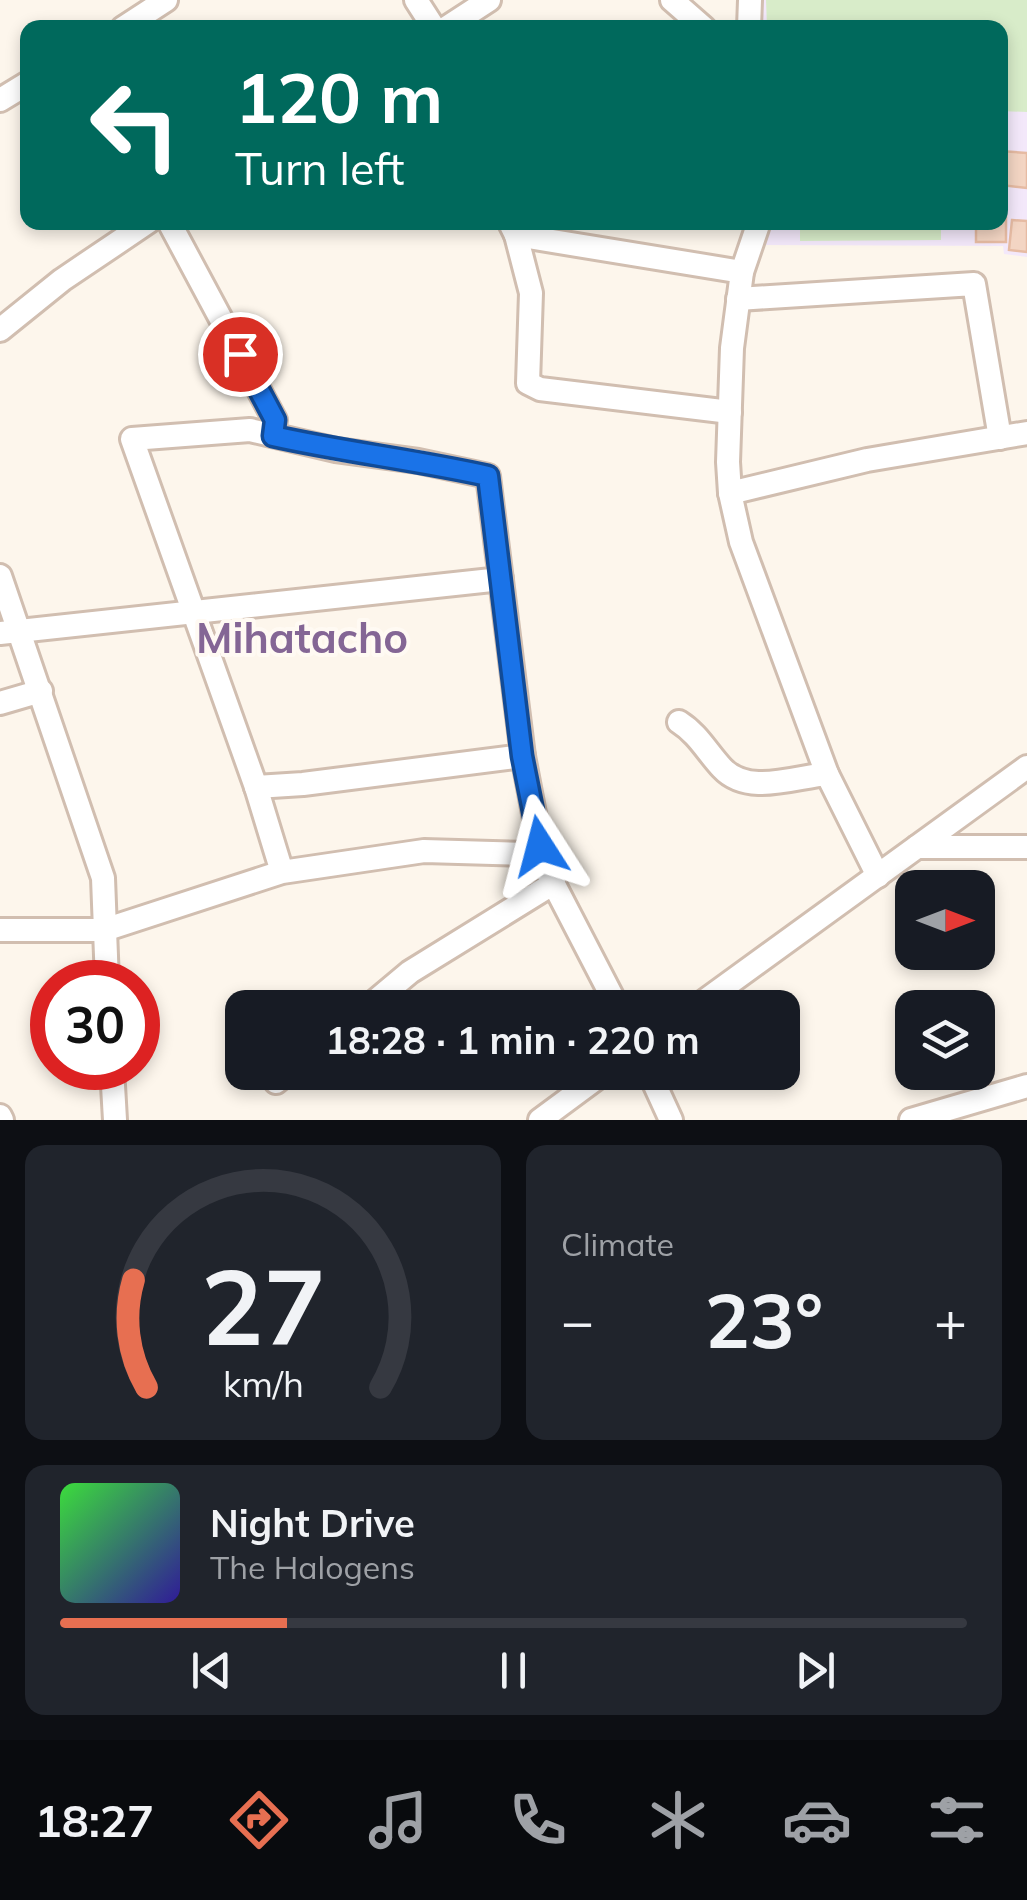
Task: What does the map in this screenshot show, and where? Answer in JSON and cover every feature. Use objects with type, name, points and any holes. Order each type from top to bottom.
[{"type":"street","points":[[135,20],[166,0]]},
{"type":"street","points":[[458,20],[488,0]]},
{"type":"street","points":[[672,0],[695,20]]},
{"type":"street","points":[[0,330],[62,280],[136,230]]},
{"type":"street","points":[[173,230],[275,420],[273,436]]},
{"type":"street","points":[[513,230],[531,294],[528,383],[540,389],[730,412]]},
{"type":"street","points":[[518,230],[742,272]]},
{"type":"street","points":[[756,230],[742,272],[738,300],[730,412],[730,493],[741,542],[827,774],[878,876]]},
{"type":"street","points":[[738,300],[974,284],[1000,438]]},
{"type":"street","points":[[282,872],[132,439],[250,430],[336,450],[488,476],[522,756],[540,846],[536,853]]},
{"type":"street","points":[[730,493],[867,460],[1027,433]]},
{"type":"street","points":[[0,576],[10,632],[41,691],[103,878],[106,960]]},
{"type":"street","points":[[10,632],[501,579]]},
{"type":"street","points":[[0,704],[41,691]]},
{"type":"street","points":[[679,722],[693,731],[725,772],[740,781],[759,784],[827,774]]},
{"type":"street","points":[[256,788],[522,756]]},
{"type":"street","points":[[720,990],[1027,767]]},
{"type":"street","points":[[917,846],[1027,846]]},
{"type":"street","points":[[0,930],[104,930],[282,872],[424,851],[536,853]]},
{"type":"street","points":[[536,853],[609,990]]},
{"type":"street","points":[[389,990],[410,972],[554,883]]},
{"type":"street","points":[[911,1120],[1027,1086]]},
{"type":"street","points":[[113,1090],[115,1120]]},
{"type":"street","points":[[540,1120],[581,1090]]},
{"type":"street","points":[[658,1090],[671,1120]]},
{"type":"shaded area","points":[[758,0],[1027,0],[1027,257],[1004,254],[1003,246],[760,245],[765,230],[1008,230],[1008,20],[758,20]]},
{"type":"green space","points":[[766,0],[1027,0],[1027,112],[1008,111],[1008,20],[767,20]]},
{"type":"green space","points":[[800,230],[941,230],[941,240],[800,241]]},
{"type":"building","points":[[1008,152],[1027,153],[1027,188],[1008,186]]},
{"type":"building","points":[[1012,220],[1027,221],[1027,252],[1009,250]]},
{"type":"building","points":[[976,230],[1006,230],[1006,242],[976,242]]},
{"type":"district","name":"Mihatacho","points":[[302,637]]},
{"type":"route","points":[[240,354],[275,420],[273,436],[488,476],[522,756],[540,846]]}]
